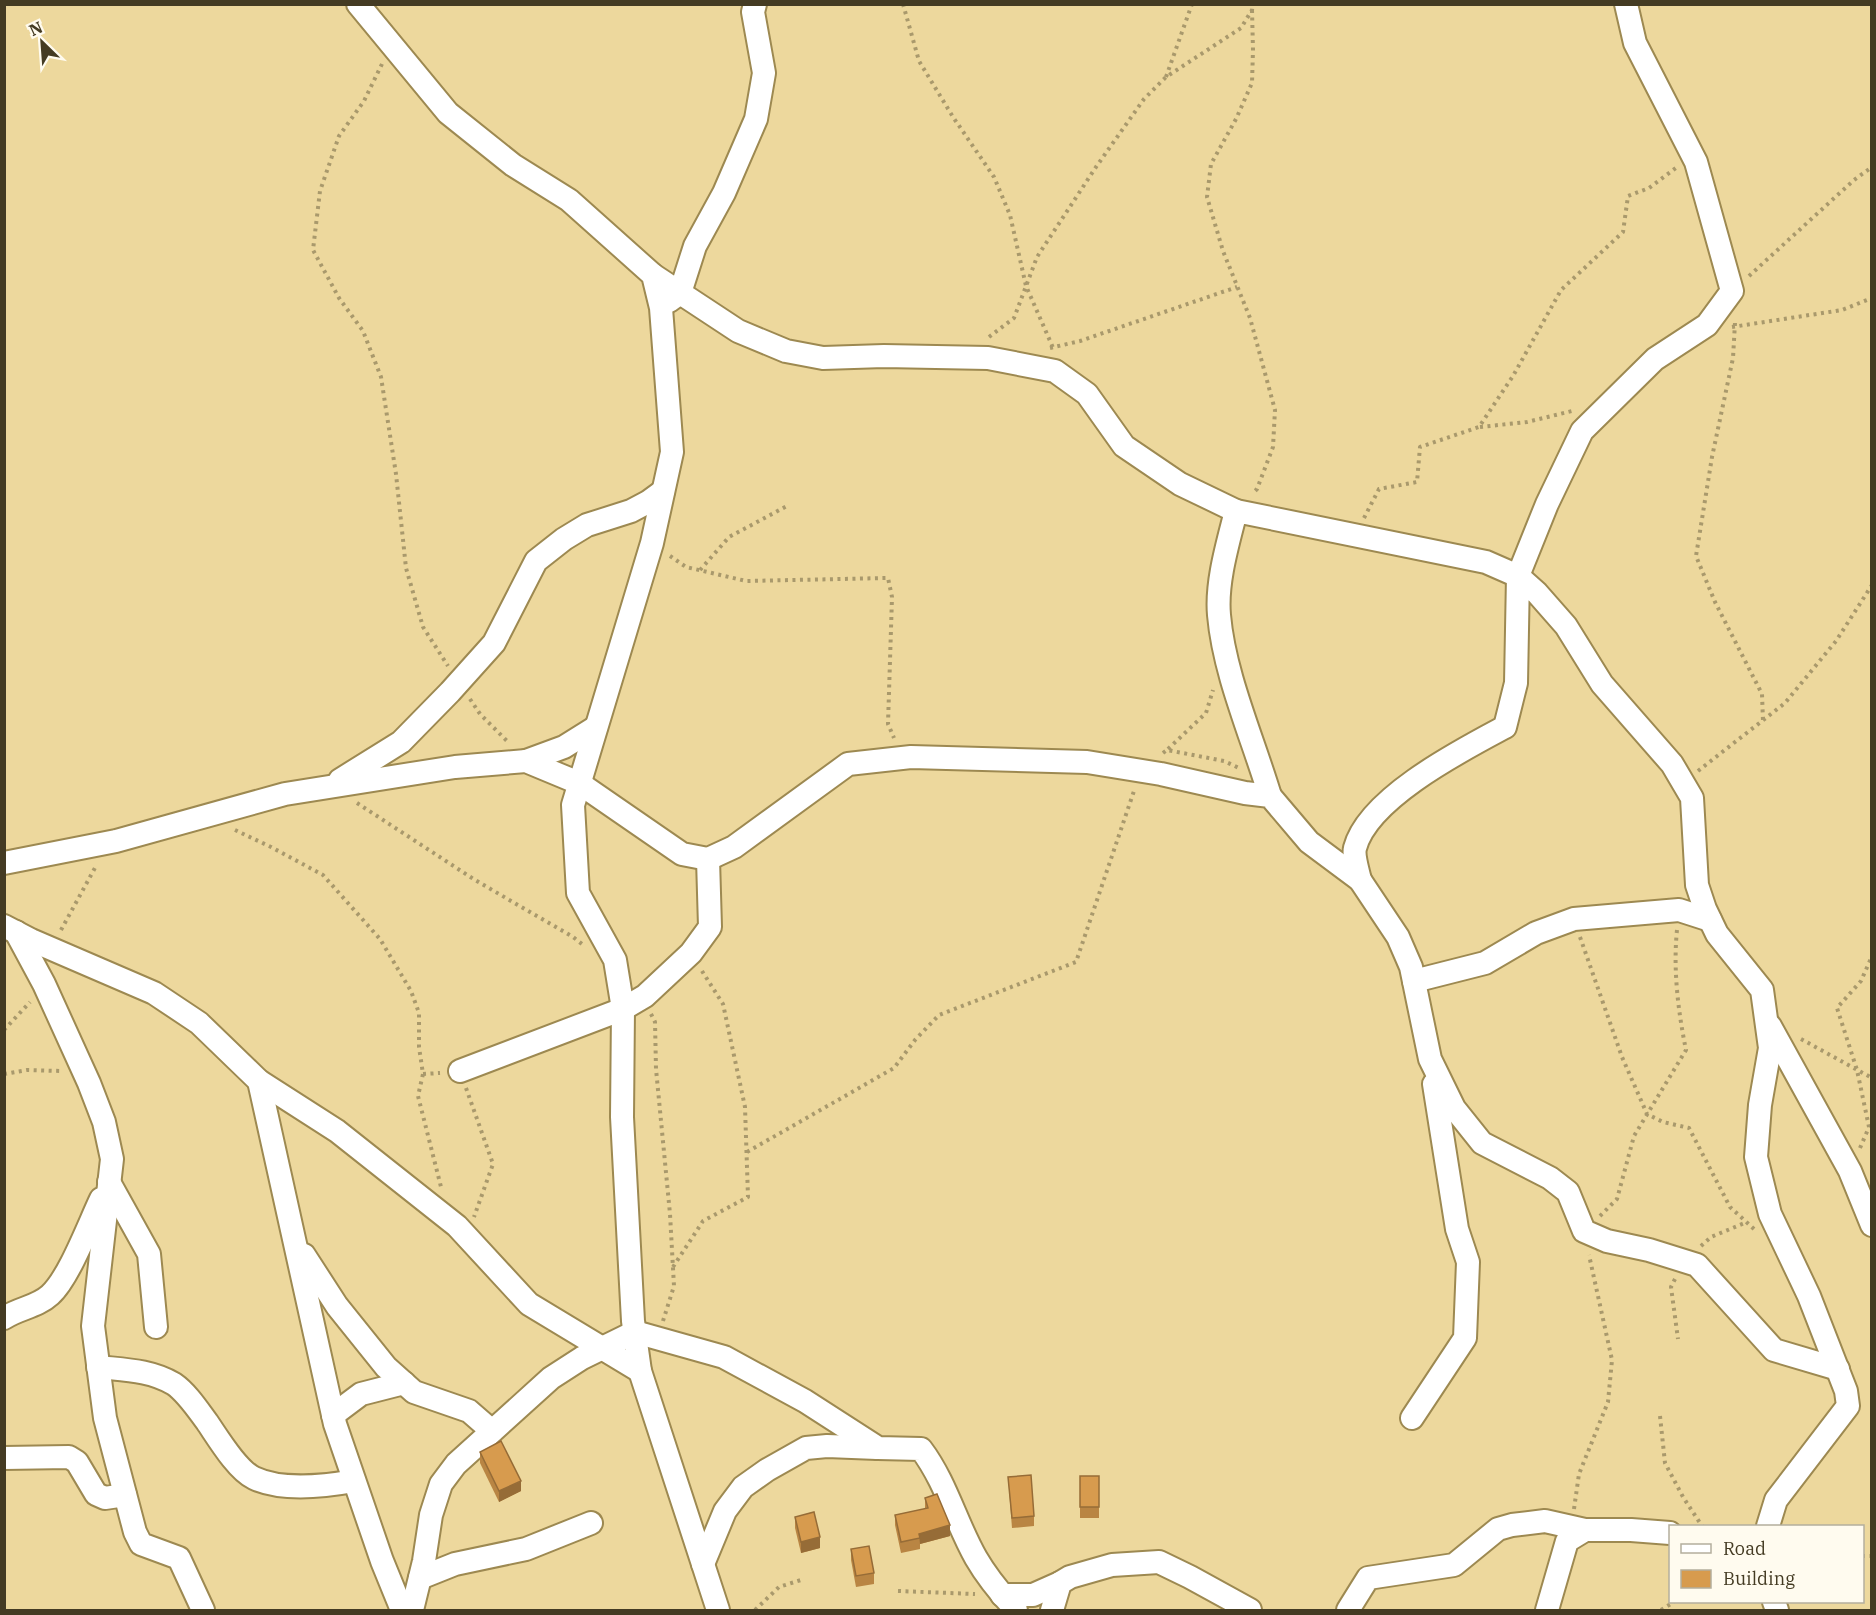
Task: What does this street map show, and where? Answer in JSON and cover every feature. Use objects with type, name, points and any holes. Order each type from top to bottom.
[{"type":"street","points":[[358,4],[447,113],[513,165],[569,200],[653,275],[738,331],[795,353],[823,358],[884,356],[988,358],[1055,371],[1087,394],[1124,446],[1180,484],[1236,512],[1486,562],[1518,576],[1537,593],[1566,626],[1602,684],[1672,764],[1683,782],[1692,798],[1697,885],[1710,920],[1717,934],[1762,990],[1770,1047],[1760,1105],[1756,1157],[1770,1214],[1809,1296],[1846,1391],[1848,1406],[1776,1500],[1769,1525]]},
{"type":"street","points":[[661,308],[680,293],[695,246],[724,193],[756,119],[764,73],[753,12],[755,4]]},
{"type":"street","points":[[1360,880],[1355,849],[1372,816],[1413,781],[1463,749],[1504,727],[1516,683],[1518,576],[1547,504],[1582,431],[1655,359],[1707,325],[1732,291],[1696,162],[1635,43],[1626,4]]},
{"type":"street","points":[[653,275],[661,308],[672,452],[651,543],[573,805],[578,893],[615,960],[622,1009],[622,1117],[634,1332],[640,1371],[718,1611]]},
{"type":"street","points":[[331,786],[401,742],[459,682],[494,643],[536,561],[564,539],[587,525],[631,511],[663,491]]},
{"type":"street","points":[[1236,512],[1223,564],[1219,614],[1229,666],[1270,796],[1309,842],[1360,880],[1398,937],[1411,967],[1430,1059],[1457,1229],[1468,1262],[1465,1338],[1412,1418]]},
{"type":"street","points":[[4,863],[116,841],[285,794],[455,767],[526,761],[564,747],[596,727]]},
{"type":"street","points":[[526,761],[579,783],[682,854],[708,859],[734,847],[848,764],[911,757],[1087,762],[1270,796]]},
{"type":"street","points":[[460,1071],[622,1009],[645,996],[691,953],[710,927],[708,859]]},
{"type":"street","points":[[1414,981],[1485,963],[1536,933],[1574,919],[1679,910],[1710,920]]},
{"type":"street","points":[[10,929],[44,984],[83,1071],[104,1122],[112,1159],[93,1326],[105,1418],[135,1532],[141,1544],[179,1557],[203,1611]]},
{"type":"street","points":[[10,929],[154,993],[199,1023],[259,1082],[337,1131],[448,1219],[529,1304],[640,1371]]},
{"type":"street","points":[[1766,1020],[1850,1171],[1872,1225]]},
{"type":"street","points":[[1430,1059],[1454,1108],[1482,1143],[1550,1178],[1568,1192],[1584,1231],[1607,1241],[1649,1250],[1697,1265],[1774,1350],[1838,1369]]},
{"type":"street","points":[[259,1082],[333,1415],[354,1481],[403,1610]]},
{"type":"street","points":[[4,1318],[36,1305],[51,1294],[64,1275],[109,1182]]},
{"type":"street","points":[[109,1182],[149,1254],[156,1328]]},
{"type":"street","points":[[295,1242],[337,1306],[386,1367],[414,1392],[469,1411],[492,1431]]},
{"type":"street","points":[[403,1610],[420,1578],[431,1515],[441,1484],[456,1464],[551,1378],[603,1347],[634,1332],[724,1357],[805,1401],[878,1448]]},
{"type":"street","points":[[98,1367],[149,1373],[176,1385],[195,1406],[237,1463],[254,1478],[278,1484],[316,1487],[354,1481]]},
{"type":"street","points":[[333,1415],[361,1394],[404,1383]]},
{"type":"street","points":[[703,1564],[724,1511],[743,1487],[767,1470],[806,1448],[827,1446],[921,1449],[935,1467],[976,1558],[1009,1603],[1033,1595],[1070,1577],[1112,1565],[1158,1562],[1190,1577],[1250,1611]]},
{"type":"street","points":[[4,1458],[69,1457],[77,1462],[96,1494],[105,1498],[125,1495]]},
{"type":"street","points":[[1348,1611],[1368,1578],[1454,1565],[1498,1529],[1512,1525],[1545,1521],[1579,1528],[1669,1533]]},
{"type":"street","points":[[420,1578],[455,1564],[526,1549],[591,1523]]},
{"type":"street","points":[[1547,1611],[1567,1541],[1579,1528]]},
{"type":"street","points":[[1052,1611],[1060,1583]]},
{"type":"path","points":[[903,4],[920,61],[953,117],[994,177],[1010,215],[1026,286],[1051,347],[1059,357]]},
{"type":"path","points":[[1166,77],[1192,4]]},
{"type":"path","points":[[1236,512],[1257,489],[1274,447],[1275,410],[1250,318],[1223,251],[1207,197],[1211,164],[1236,119],[1252,83],[1253,4]]},
{"type":"path","points":[[988,338],[1014,318],[1037,257],[1144,99],[1166,77],[1241,28],[1252,10]]},
{"type":"path","points":[[391,45],[364,101],[339,136],[320,191],[313,250],[339,298],[363,332],[381,377],[396,474],[406,568],[423,627],[480,714],[526,761]]},
{"type":"path","points":[[1479,427],[1513,376],[1561,290],[1623,232],[1628,196],[1649,188],[1674,171],[1690,151]]},
{"type":"path","points":[[1763,721],[1762,694],[1715,602],[1696,556],[1712,457],[1732,358],[1735,326],[1732,291],[1854,180],[1872,167]]},
{"type":"path","points":[[1027,366],[1051,347],[1080,340],[1237,287]]},
{"type":"path","points":[[1725,329],[1842,310],[1872,298]]},
{"type":"path","points":[[1355,535],[1379,489],[1417,482],[1420,447],[1479,427],[1527,422],[1578,409]]},
{"type":"path","points":[[700,570],[729,537],[787,506]]},
{"type":"path","points":[[651,543],[686,567],[746,581],[888,578],[892,597],[888,724],[901,759]]},
{"type":"path","points":[[1683,782],[1785,704],[1829,650],[1872,585]]},
{"type":"path","points":[[1167,750],[1206,713],[1214,684]]},
{"type":"path","points":[[747,1152],[894,1068],[915,1040],[939,1015],[1076,962],[1142,771]]},
{"type":"path","points":[[331,786],[475,880],[573,937],[587,948]]},
{"type":"path","points":[[205,816],[271,847],[322,875],[380,939],[411,991],[419,1013],[419,1047],[423,1074],[418,1096],[448,1219]]},
{"type":"path","points":[[1579,1528],[1579,1474],[1608,1402],[1612,1360],[1584,1231],[1617,1199],[1634,1136],[1686,1050],[1682,1030],[1675,948],[1679,910]]},
{"type":"path","points":[[1574,919],[1623,1057],[1647,1114],[1663,1122],[1689,1128],[1730,1207],[1762,1237]]},
{"type":"path","points":[[673,1267],[703,1221],[748,1197],[745,1107],[723,1004],[691,953]]},
{"type":"path","points":[[1850,1171],[1869,1127],[1857,1070],[1837,1008],[1861,981],[1872,956]]},
{"type":"path","points":[[645,996],[655,1022],[656,1069],[670,1214],[674,1286],[658,1338]]},
{"type":"path","points":[[1796,1037],[1872,1078]]},
{"type":"path","points":[[4,1074],[27,1071],[83,1071]]},
{"type":"path","points":[[423,1074],[460,1071],[493,1164],[466,1237]]},
{"type":"path","points":[[1659,1416],[1665,1463],[1701,1525]]},
{"type":"path","points":[[755,1611],[779,1587],[801,1580]]},
{"type":"path","points":[[898,1591],[1009,1603]]},
{"type":"building","points":[[501,1441],[521,1481],[499,1491],[480,1452]]},
{"type":"building","points":[[1031,1475],[1034,1516],[1012,1518],[1008,1477]]},
{"type":"building","points":[[1080,1476],[1099,1476],[1099,1507],[1080,1507]]},
{"type":"building","points":[[937,1494],[950,1525],[919,1534],[920,1538],[901,1542],[895,1515],[928,1508],[925,1498]]},
{"type":"building","points":[[814,1512],[820,1537],[801,1542],[795,1517]]},
{"type":"building","points":[[869,1546],[874,1573],[856,1576],[851,1549]]}]
